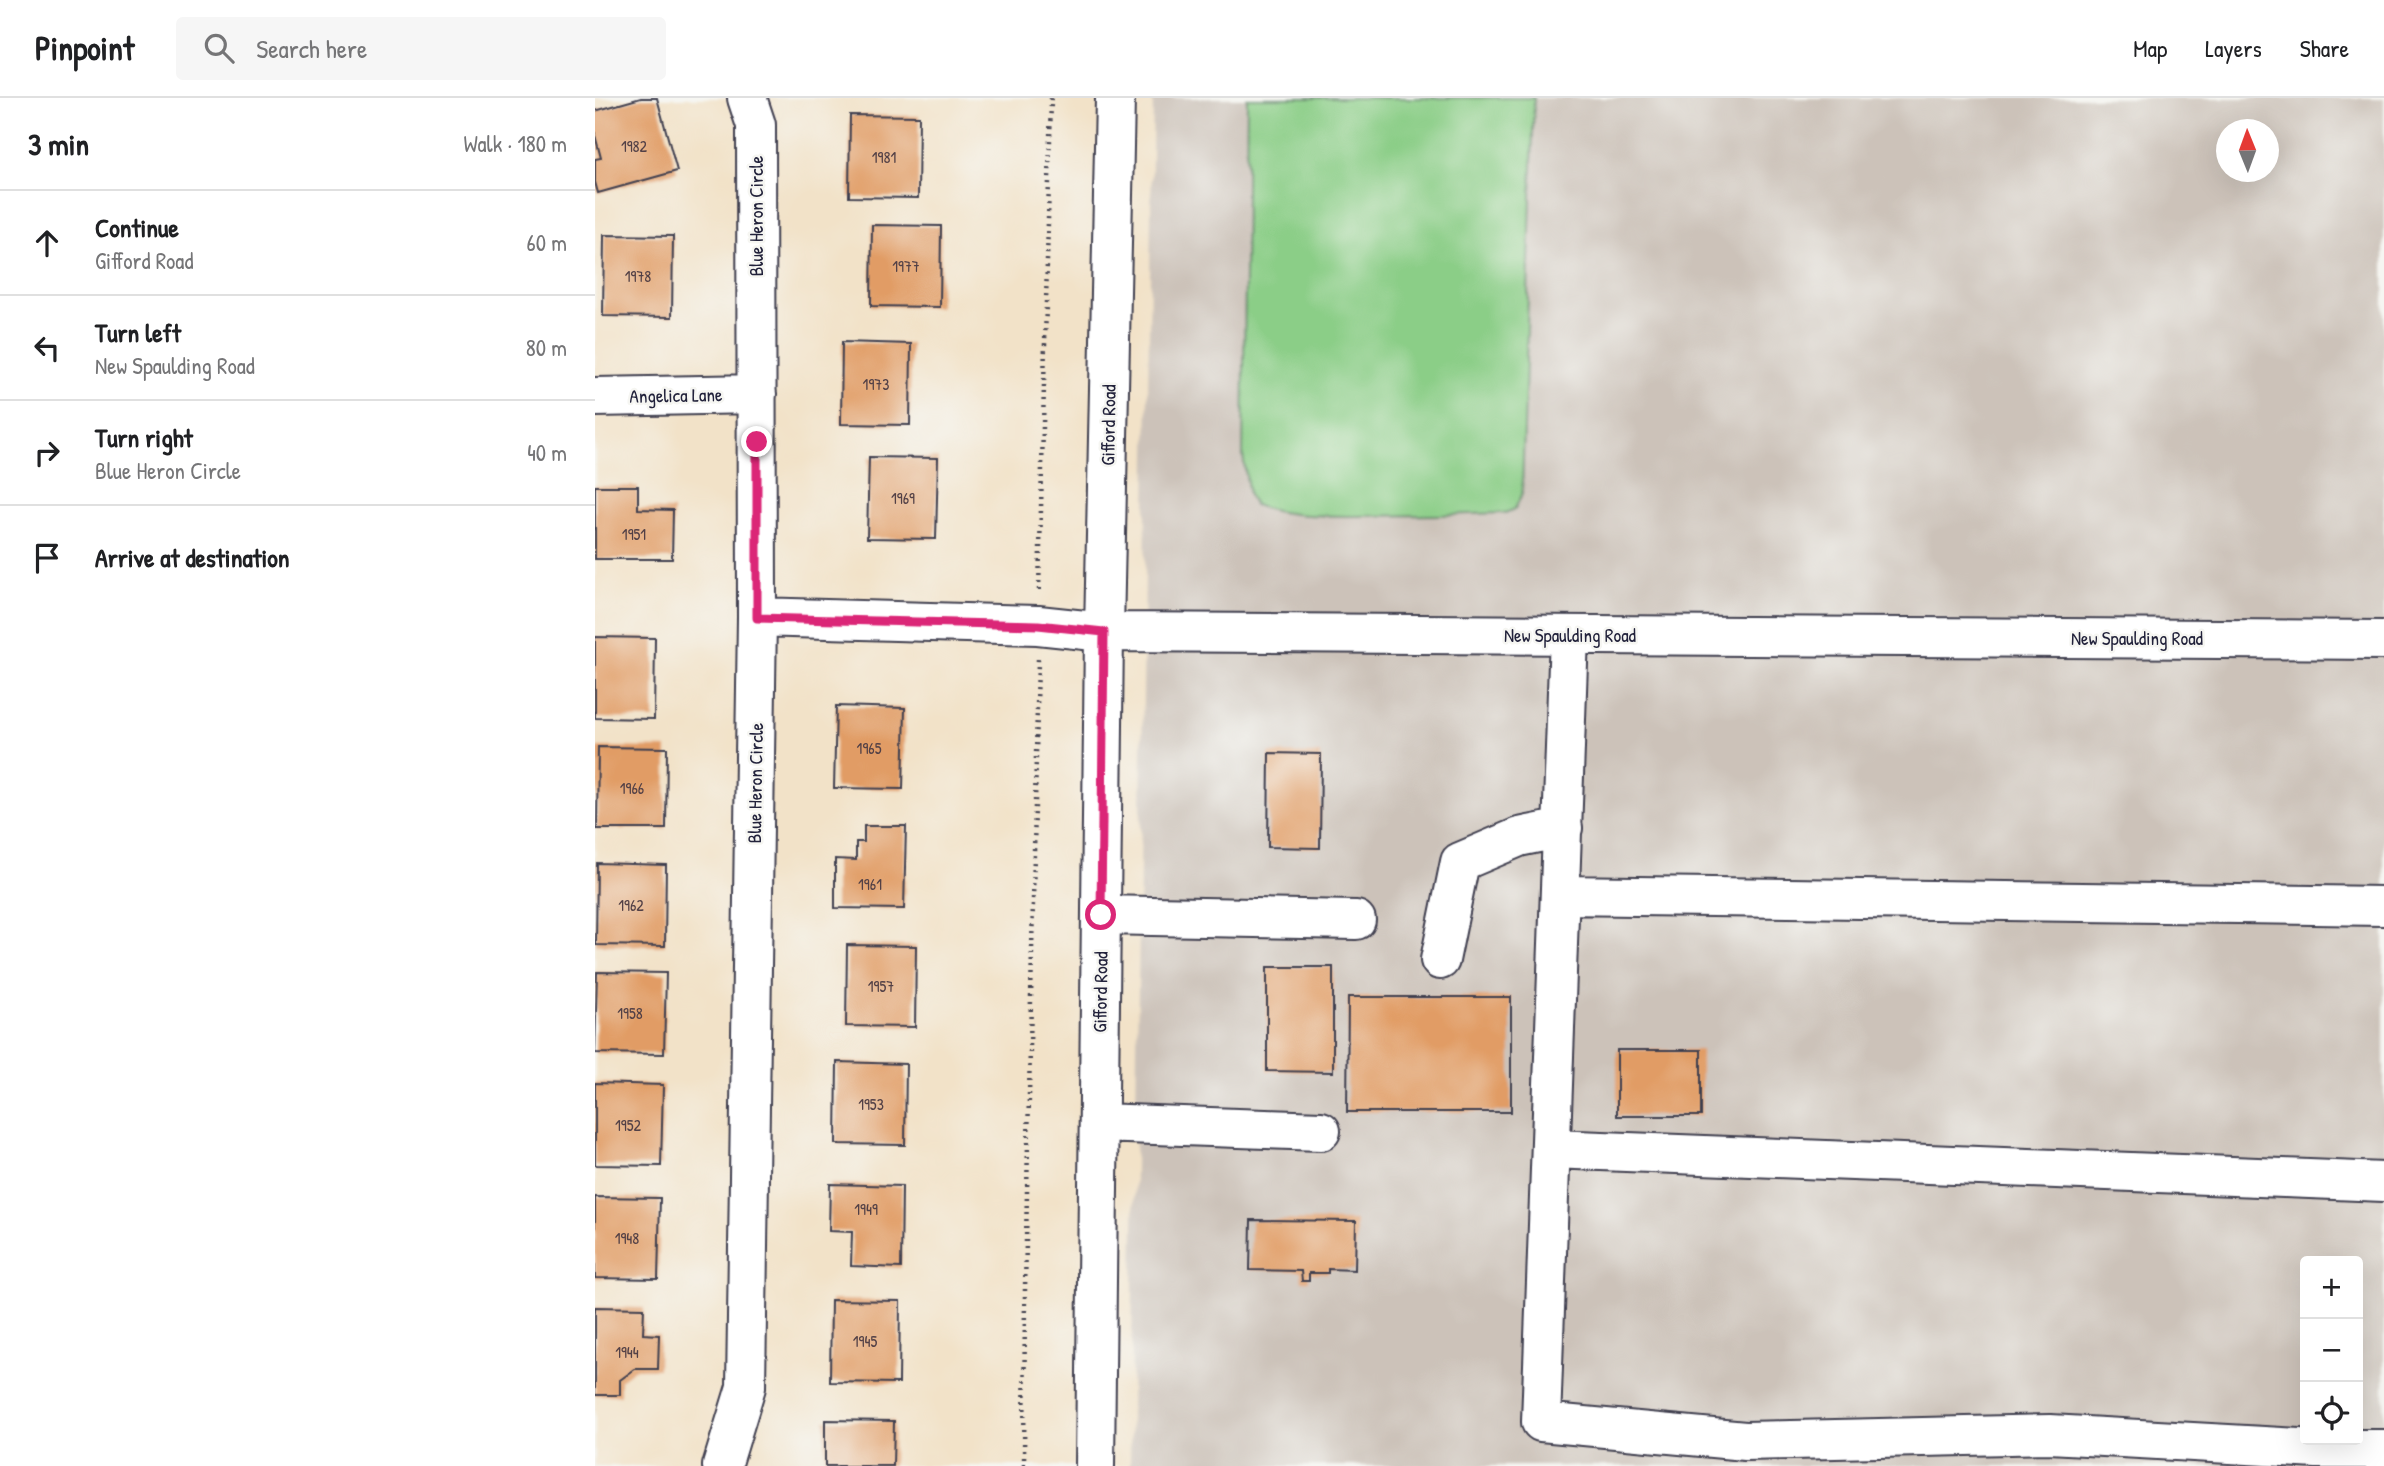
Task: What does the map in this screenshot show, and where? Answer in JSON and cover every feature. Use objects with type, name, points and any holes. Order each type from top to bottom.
[{"type":"street","name":"Blue Heron Circle","points":[[722,1466],[746,1387],[757,618],[756,125],[747,98]]},
{"type":"street","name":"Gifford Road","points":[[1095,1466],[1104,632],[1115,98]]},
{"type":"street","name":"Angelica Lane","points":[[595,397],[757,394]]},
{"type":"street","name":"New Spaulding Road","points":[[757,618],[1038,625],[1104,632],[2384,639]]},
{"type":"street","points":[[1569,635],[1541,1422],[1745,1441],[2050,1434],[2384,1449]]},
{"type":"street","points":[[1440,960],[1459,862],[1518,836],[1563,828]]},
{"type":"street","points":[[1561,895],[2384,906]]},
{"type":"street","points":[[1101,915],[1356,919]]},
{"type":"street","points":[[1098,1123],[1321,1131]]},
{"type":"street","points":[[1551,1149],[2384,1182]]},
{"type":"path","points":[[1024,1466],[1038,625],[1051,98]]},
{"type":"shaded area","points":[[1153,98],[2384,98],[2384,1466],[1130,1466]]},
{"type":"green space","points":[[1247,98],[1534,98],[1522,494],[1515,509],[1505,513],[1354,516],[1291,513],[1254,505],[1249,496],[1243,456]]},
{"type":"building","points":[[641,98],[657,98],[677,171],[598,193],[595,159],[601,158],[595,135],[595,111]]},
{"type":"building","points":[[850,115],[919,116],[918,198],[849,197]]},
{"type":"building","points":[[872,225],[941,226],[940,307],[871,306]]},
{"type":"building","points":[[604,235],[673,236],[672,317],[603,316]]},
{"type":"building","points":[[842,342],[911,344],[910,425],[841,424]]},
{"type":"building","points":[[869,457],[938,458],[936,539],[867,538]]},
{"type":"building","points":[[595,486],[638,486],[638,509],[673,510],[672,559],[595,559]]},
{"type":"building","points":[[595,637],[655,638],[654,719],[595,718]]},
{"type":"building","points":[[836,706],[905,708],[903,789],[834,788]]},
{"type":"building","points":[[598,747],[667,748],[666,829],[597,829]]},
{"type":"building","points":[[1269,753],[1321,754],[1320,848],[1268,847]]},
{"type":"building","points":[[864,826],[906,826],[904,909],[835,908],[835,859],[856,860],[856,842],[864,842]]},
{"type":"building","points":[[597,863],[666,865],[665,946],[596,945]]},
{"type":"building","points":[[847,945],[916,946],[915,1027],[846,1026]]},
{"type":"building","points":[[1267,967],[1333,967],[1333,1072],[1267,1071]]},
{"type":"building","points":[[597,972],[666,973],[664,1054],[595,1053]]},
{"type":"building","points":[[1348,997],[1511,997],[1511,1112],[1347,1112]]},
{"type":"building","points":[[1617,1050],[1701,1050],[1701,1116],[1617,1116]]},
{"type":"building","points":[[837,1062],[906,1064],[905,1145],[836,1144]]},
{"type":"building","points":[[595,1083],[663,1085],[661,1166],[595,1165]]},
{"type":"building","points":[[830,1184],[902,1186],[901,1268],[851,1266],[852,1232],[829,1231]]},
{"type":"building","points":[[595,1197],[660,1198],[658,1279],[595,1278]]},
{"type":"building","points":[[1251,1220],[1356,1221],[1355,1270],[1328,1269],[1328,1273],[1309,1273],[1309,1281],[1302,1281],[1301,1271],[1250,1270]]},
{"type":"building","points":[[831,1300],[900,1301],[899,1383],[830,1382]]},
{"type":"building","points":[[595,1307],[644,1308],[643,1334],[659,1335],[658,1369],[635,1369],[620,1380],[620,1395],[595,1395]]},
{"type":"building","points":[[825,1420],[894,1421],[893,1466],[825,1466]]},
{"type":"route","points":[[757,442],[757,618],[1038,625],[1104,632],[1101,915]]}]
